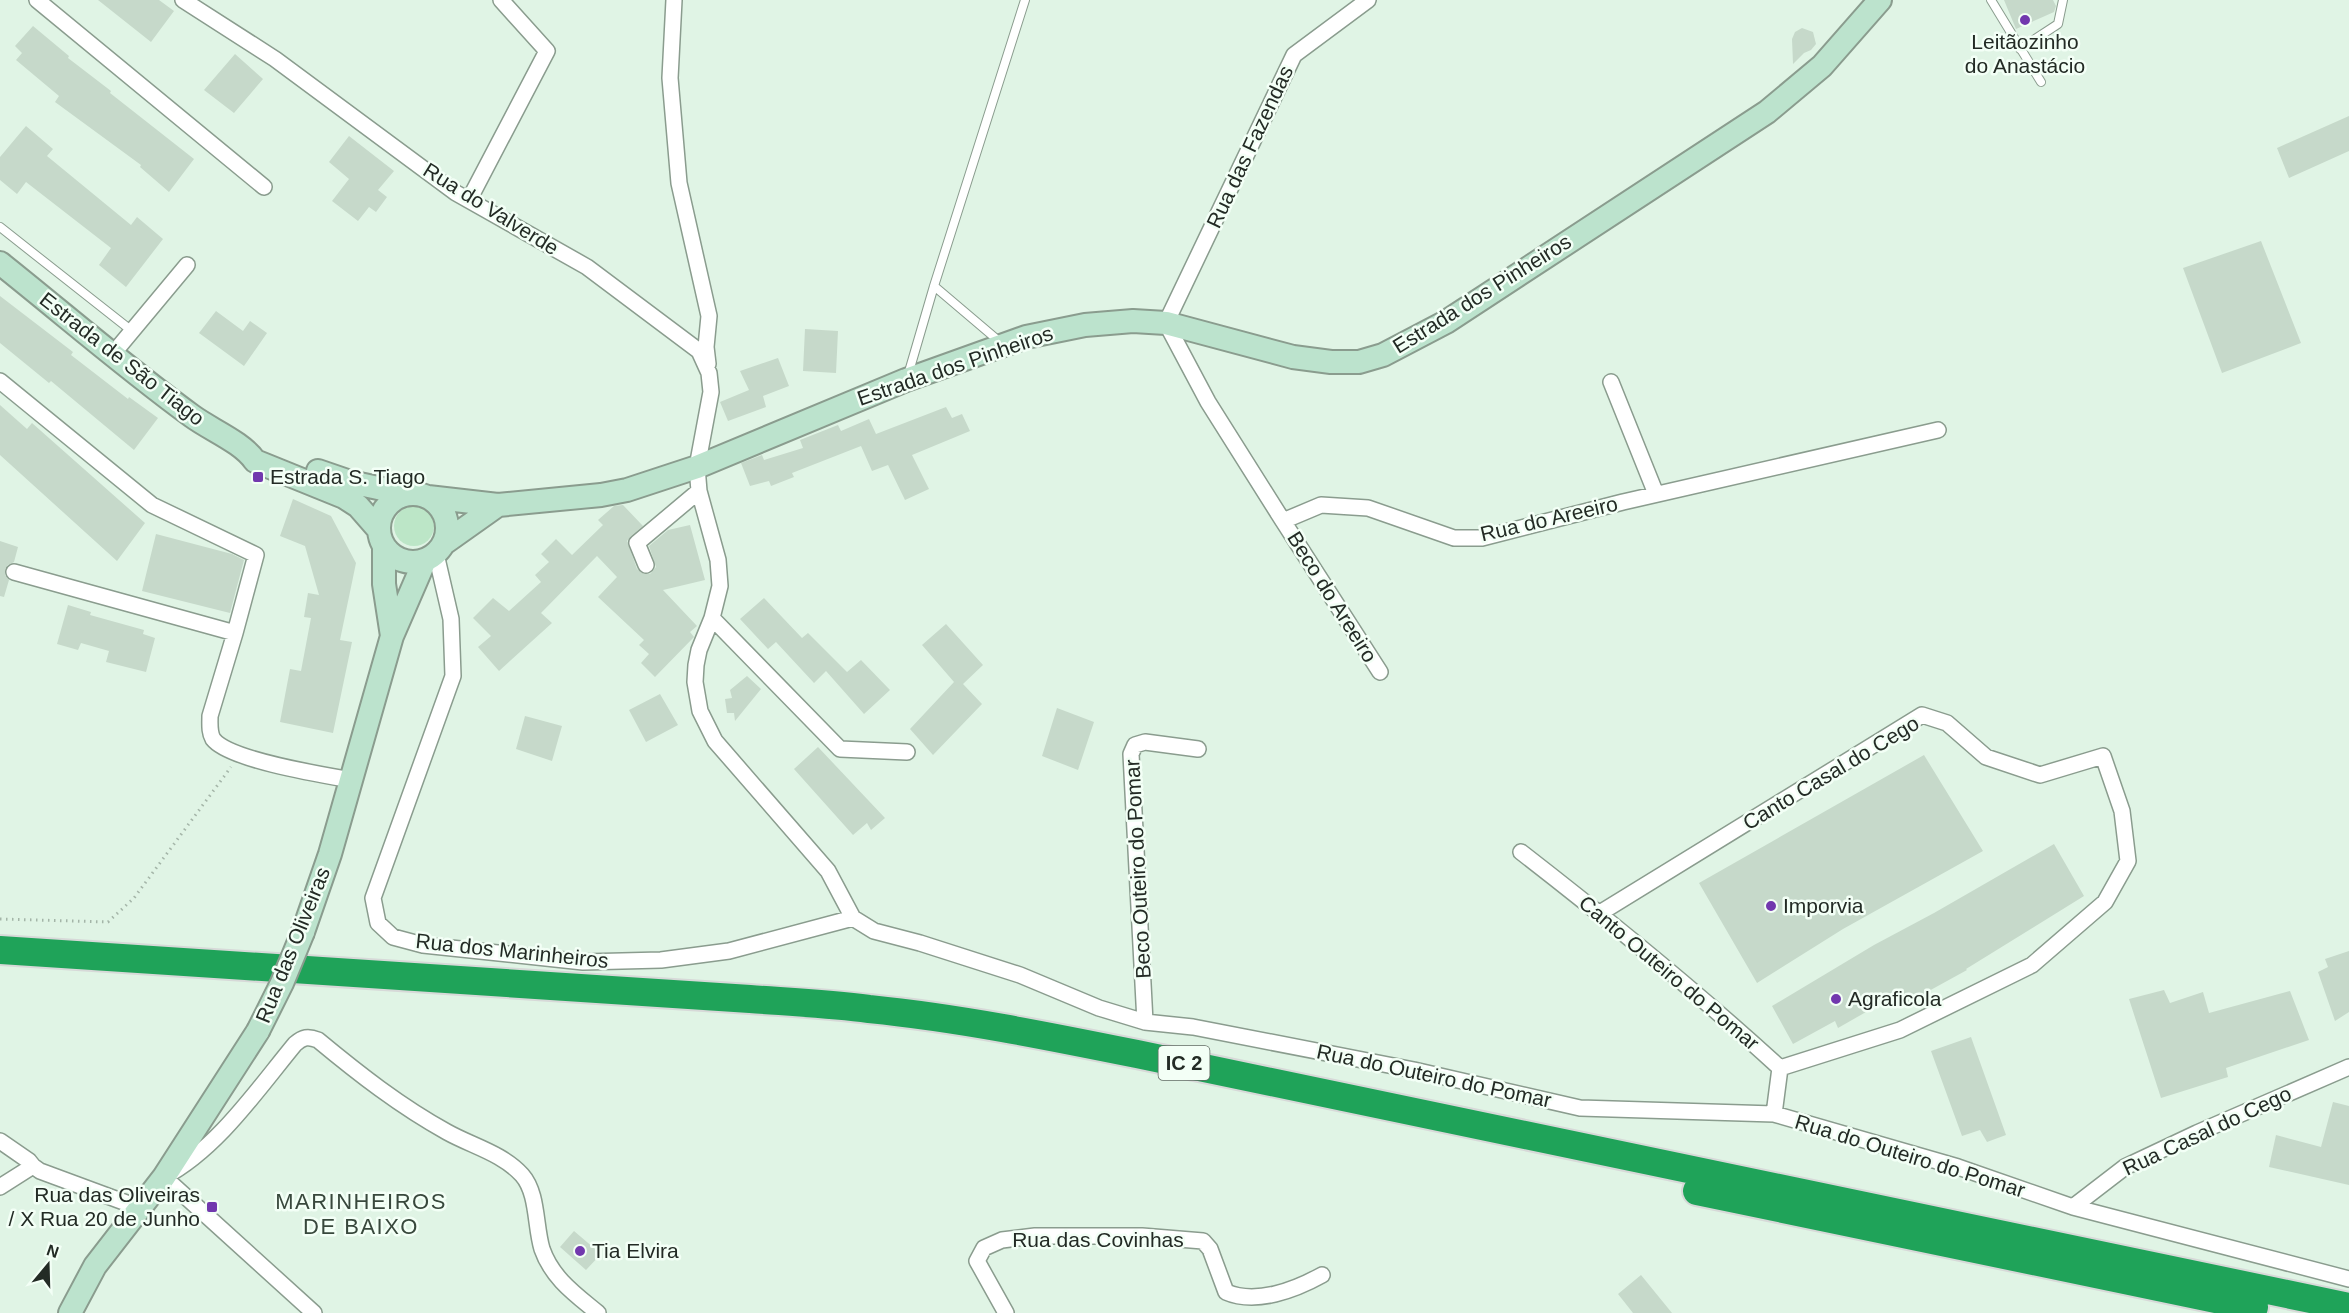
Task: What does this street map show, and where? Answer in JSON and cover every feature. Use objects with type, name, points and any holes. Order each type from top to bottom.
[{"type":"highway","name":"IC 2","points":[[0,950],[750,999],[934,1017],[1148,1056],[2349,1307]]},
{"type":"highway","name":"IC 2","points":[[0,968],[716,1015],[844,1025],[943,1038],[1014,1049],[1216,1089],[2282,1313]]},
{"type":"main road","name":"Estrada dos Pinheiros","points":[[417,495],[498,505],[601,495],[627,490],[697,467],[906,380],[1003,345],[1026,337],[1085,325],[1133,321],[1166,322],[1203,334],[1313,360],[1359,362],[1383,355],[1446,321],[1767,112],[1822,66],[1880,0]]},
{"type":"main road","name":"Estrada de São Tiago","points":[[0,262],[112,355],[203,424],[248,450],[255,461],[344,497],[357,506],[381,538]]},
{"type":"main road","name":"Estrada de São Tiago","points":[[248,450],[260,448],[350,482],[417,495]]},
{"type":"main road","points":[[381,538],[392,554],[402,560],[413,562],[434,553],[447,534],[447,523],[437,503],[417,495],[389,503],[383,511],[381,538],[384,584],[392,636]]},
{"type":"main road","name":"Estrada dos Pinheiros","points":[[434,553],[498,505]]},
{"type":"main road","name":"Rua das Oliveiras","points":[[70,1313],[95,1266],[164,1177],[258,1031],[282,983],[327,864],[392,636],[434,553]]},
{"type":"street","points":[[37,0],[264,187]]},
{"type":"street","name":"Rua do Valverde","points":[[183,0],[275,59],[456,193],[587,267],[699,351],[709,373],[711,392],[697,467],[699,491],[718,560],[720,586],[696,665],[695,682],[700,711],[714,741],[828,871],[853,918]]},
{"type":"street","points":[[469,200],[547,51],[501,0]]},
{"type":"street","points":[[674,0],[670,78],[679,183],[709,316],[706,347],[709,373]]},
{"type":"street","name":"Rua das Fazendas","points":[[1166,322],[1294,55],[1368,0]]},
{"type":"street","points":[[112,355],[187,265]]},
{"type":"street","points":[[1166,322],[1208,402],[1283,521]]},
{"type":"street","points":[[0,381],[152,505],[256,555],[210,716],[212,738],[239,756],[352,780]]},
{"type":"street","points":[[1611,382],[1656,494]]},
{"type":"street","name":"Rua do Areeiro","points":[[1283,521],[1321,505],[1368,508],[1454,538],[1482,538],[1656,494],[1938,430]]},
{"type":"street","points":[[646,565],[637,543],[699,491]]},
{"type":"street","name":"Beco do Areeiro","points":[[1283,521],[1380,672]]},
{"type":"street","name":"Rua dos Marinheiros","points":[[434,553],[451,619],[453,676],[373,898],[378,923],[393,937],[423,945],[583,962],[661,960],[729,951],[853,918]]},
{"type":"street","points":[[14,572],[235,633]]},
{"type":"street","points":[[712,618],[840,750],[907,752]]},
{"type":"street","name":"Canto Casal do Cego","points":[[1600,913],[1922,716],[1947,723],[1986,757],[2040,775],[2103,756],[2122,811],[2128,861],[2105,902],[2032,965],[1900,1030],[1780,1068]]},
{"type":"street","name":"Beco Outeiro do Pomar","points":[[1145,1022],[1131,754],[1135,745],[1145,742],[1198,748]]},
{"type":"street","name":"Canto Outeiro do Pomar","points":[[1521,852],[1600,913],[1780,1068]]},
{"type":"street","name":"Rua do Outeiro do Pomar","points":[[853,918],[874,931],[1020,975],[1099,1008],[1145,1022],[1193,1027],[1414,1070],[1580,1108],[1774,1114],[1958,1167],[2073,1207],[2349,1279]]},
{"type":"street","points":[[314,1313],[164,1177],[183,1167],[209,1145],[295,1044],[301,1038],[310,1037],[318,1040],[390,1096],[447,1131],[489,1151],[522,1176],[530,1189],[542,1249],[552,1271],[598,1313]]},
{"type":"street","name":"Rua Casal do Cego","points":[[2073,1207],[2124,1167],[2349,1067]]},
{"type":"street","points":[[1774,1114],[1780,1068]]},
{"type":"street","points":[[0,1141],[40,1171],[140,1208]]},
{"type":"street","points":[[0,1187],[33,1166]]},
{"type":"street","name":"Rua das Covinhas","points":[[1006,1313],[977,1261],[984,1248],[1002,1240],[1035,1236],[1142,1236],[1203,1241],[1210,1249],[1227,1292],[1238,1297],[1280,1293],[1305,1285],[1322,1275]]},
{"type":"lane","points":[[906,380],[1025,0]]},
{"type":"lane","points":[[1991,0],[2041,82]]},
{"type":"lane","points":[[2020,50],[2058,24],[2063,0]]},
{"type":"lane","points":[[0,227],[132,331]]},
{"type":"lane","points":[[934,286],[1003,345]]},
{"type":"path","points":[[0,919],[108,922],[134,898],[239,756]]},
{"type":"green space","points":[[414,506],[428,512],[434,526],[428,540],[414,546],[400,540],[394,526],[400,512]]},
{"type":"building","points":[[98,0],[159,0],[174,11],[151,42]]},
{"type":"building","name":"Leitãozinho do Anastácio","points":[[2004,0],[2053,0],[2056,6],[2054,12],[2016,29]]},
{"type":"building","points":[[33,26],[69,56],[68,58],[111,91],[110,93],[194,159],[169,192],[140,167],[141,165],[55,102],[59,96],[16,60],[22,53],[15,46]]},
{"type":"building","points":[[1802,28],[1813,32],[1816,44],[1793,64],[1792,39],[1795,32]]},
{"type":"building","points":[[235,54],[263,79],[234,113],[204,90]]},
{"type":"building","points":[[2349,116],[2349,151],[2289,178],[2277,148]]},
{"type":"building","points":[[26,126],[53,149],[47,156],[131,225],[137,217],[163,239],[126,287],[99,265],[111,248],[26,182],[17,194],[0,180],[0,157]]},
{"type":"building","points":[[349,136],[394,171],[378,190],[387,197],[376,212],[369,207],[358,221],[332,201],[349,179],[329,162]]},
{"type":"building","points":[[2261,241],[2301,343],[2222,373],[2183,268]]},
{"type":"building","points":[[0,296],[73,352],[71,355],[128,399],[129,397],[158,418],[134,450],[51,381],[49,383],[0,343]]},
{"type":"building","points":[[216,311],[243,331],[250,321],[267,333],[244,366],[199,333]]},
{"type":"building","points":[[805,329],[838,331],[836,373],[803,371]]},
{"type":"building","points":[[778,358],[789,386],[763,396],[766,407],[728,421],[720,402],[749,390],[740,371]]},
{"type":"building","points":[[0,405],[27,429],[32,423],[145,523],[117,561],[0,455]]},
{"type":"building","points":[[946,407],[952,418],[962,414],[970,431],[912,455],[929,489],[905,500],[888,465],[872,471],[861,446],[792,473],[794,477],[771,486],[769,481],[750,486],[741,463],[762,455],[764,460],[803,448],[800,440],[838,425],[841,431],[869,419],[876,434]]},
{"type":"building","points":[[293,499],[331,516],[356,563],[340,640],[352,642],[333,733],[280,722],[290,669],[301,671],[311,618],[304,617],[308,593],[319,595],[305,546],[280,536]]},
{"type":"building","points":[[623,505],[643,526],[627,541],[637,569],[644,574],[650,574],[656,567],[649,546],[668,530],[690,525],[705,580],[663,590],[697,626],[690,632],[694,637],[655,677],[641,663],[649,654],[639,645],[644,640],[598,597],[617,577],[597,556],[541,613],[552,623],[499,671],[478,647],[491,636],[473,618],[493,598],[509,611],[541,582],[535,575],[549,562],[541,554],[556,539],[572,555],[603,525],[598,520],[614,506]]},
{"type":"building","points":[[156,534],[232,554],[244,560],[230,613],[142,591]]},
{"type":"building","points":[[0,541],[18,547],[14,562],[5,569],[5,575],[9,580],[4,597],[0,596]]},
{"type":"building","points":[[764,598],[802,638],[808,633],[847,672],[861,660],[890,690],[864,714],[826,671],[814,683],[776,642],[768,649],[740,619]]},
{"type":"building","points":[[68,605],[91,612],[90,615],[144,630],[143,634],[155,638],[146,672],[106,662],[109,651],[81,643],[78,650],[57,644]]},
{"type":"building","points":[[946,624],[983,665],[963,684],[982,704],[933,755],[910,729],[954,682],[922,645]]},
{"type":"building","points":[[747,676],[761,689],[735,721],[734,713],[727,713],[725,699],[732,698],[730,690]]},
{"type":"building","points":[[660,694],[678,725],[646,742],[629,710]]},
{"type":"building","points":[[1057,708],[1094,722],[1078,770],[1042,756]]},
{"type":"building","points":[[525,716],[562,726],[552,761],[516,749]]},
{"type":"building","points":[[818,747],[885,818],[871,830],[867,823],[853,835],[794,769]]},
{"type":"building","points":[[1924,755],[1983,851],[1843,929],[1757,983],[1699,883]]},
{"type":"building","points":[[2054,844],[2084,896],[1967,970],[1907,1003],[1901,992],[1838,1028],[1835,1021],[1793,1044],[1772,1006],[1874,945]]},
{"type":"building","points":[[2349,951],[2349,1012],[2335,1021],[2318,972],[2328,967],[2325,959]]},
{"type":"building","points":[[2164,990],[2170,1003],[2203,992],[2209,1013],[2290,991],[2309,1040],[2226,1068],[2228,1077],[2161,1098],[2129,999]]},
{"type":"building","points":[[1971,1037],[2006,1135],[1987,1142],[1980,1130],[1962,1136],[1931,1051]]},
{"type":"building","points":[[2333,1102],[2349,1106],[2349,1185],[2269,1167],[2276,1135],[2321,1147]]},
{"type":"building","name":"Tia Elvira","points":[[574,1231],[601,1254],[586,1270],[560,1247]]},
{"type":"building","points":[[1641,1275],[1672,1313],[1633,1313],[1618,1294]]},
{"type":"place","name":"Leitãozinho do Anastácio","points":[[2025,20]]},
{"type":"place","name":"Estrada S. Tiago","points":[[258,477]]},
{"type":"place","name":"Imporvia","points":[[1771,906]]},
{"type":"place","name":"Agraficola","points":[[1836,999]]},
{"type":"place","name":"Rua das Oliveiras / X Rua 20 de Junho","points":[[212,1207]]},
{"type":"place","name":"Tia Elvira","points":[[580,1251]]},
{"type":"district","name":"MARINHEIROS DE BAIXO","points":[[361,1214]]}]
